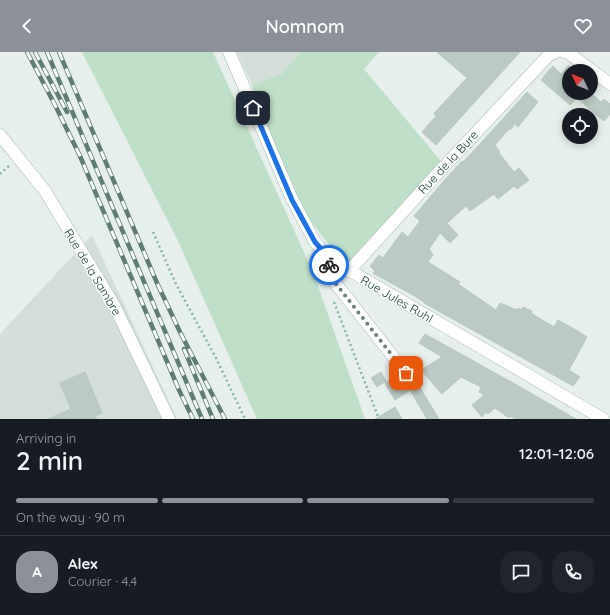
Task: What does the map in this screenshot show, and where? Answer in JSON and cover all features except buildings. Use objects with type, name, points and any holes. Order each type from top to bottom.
[{"type":"street","name":"Rue Jules Ruhl","points":[[229,52],[292,200],[315,242],[330,259],[603,419]]},
{"type":"street","points":[[564,52],[567,52],[610,84]]},
{"type":"street","name":"Rue de la Bure","points":[[349,271],[439,172],[553,54]]},
{"type":"street","name":"Rue de la Sambre","points":[[0,135],[45,191],[114,305],[169,419]]},
{"type":"street","points":[[330,259],[329,275],[406,373]]},
{"type":"path","points":[[153,232],[176,284],[216,358],[245,419]]},
{"type":"path","points":[[332,297],[379,419]]},
{"type":"shaded area","points":[[237,52],[301,52],[281,74],[252,85]]},
{"type":"shaded area","points":[[92,235],[177,419],[0,419],[0,334]]},
{"type":"green space","points":[[82,52],[213,52],[313,272],[365,419],[257,419],[178,241]]},
{"type":"green space","points":[[301,52],[379,52],[364,69],[445,166],[349,271],[289,192],[252,85],[281,74]]},
{"type":"railway","points":[[27,52],[80,156],[179,390],[193,419]]},
{"type":"railway","points":[[35,52],[67,112]]},
{"type":"railway","points":[[47,52],[202,419]]},
{"type":"railway","points":[[59,52],[157,283],[180,332],[225,419]]},
{"type":"railway","points":[[184,349],[213,419]]},
{"type":"way so far","points":[[329,265],[329,275],[406,373]]},
{"type":"route","points":[[253,108],[292,200],[315,242],[330,259],[329,265]]}]
